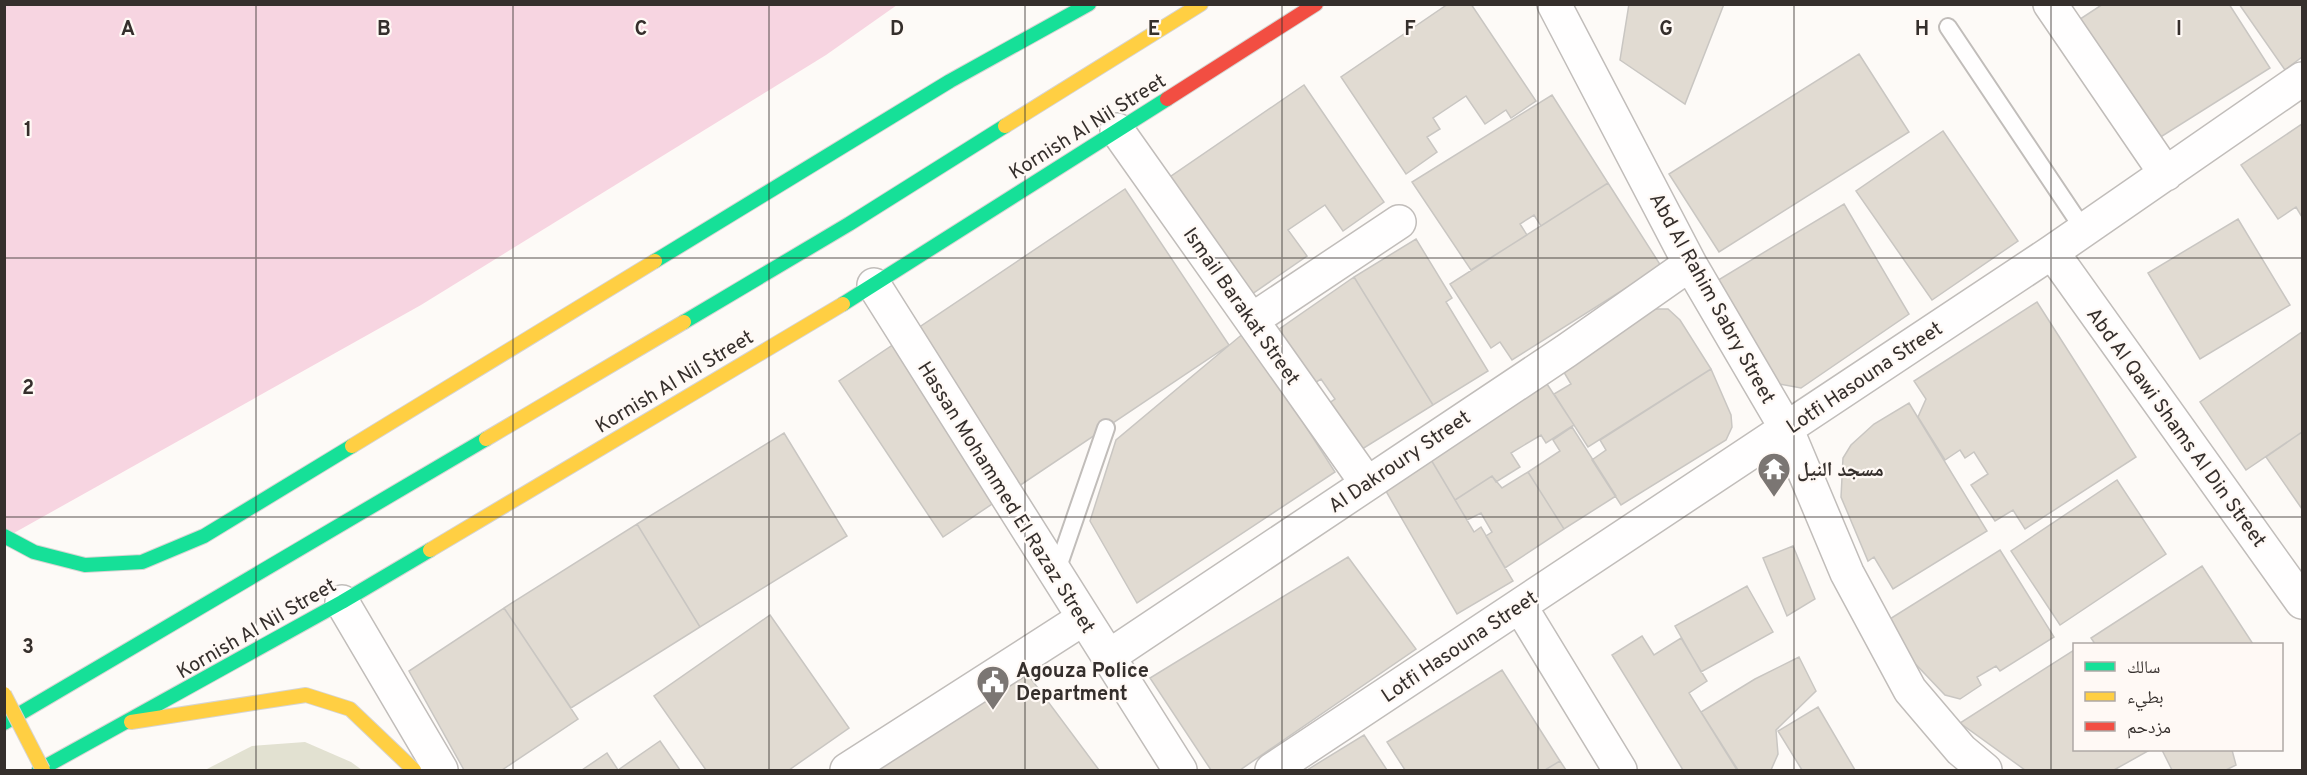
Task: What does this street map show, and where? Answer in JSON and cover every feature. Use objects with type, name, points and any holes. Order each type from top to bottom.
[{"type":"main road","points":[[4,536],[34,552],[85,565],[142,562],[204,536],[950,81],[1089,4]]},
{"type":"main road","points":[[4,723],[849,224],[1201,4]]},
{"type":"main road","name":"Kornish Al Nil Street","points":[[41,771],[342,602],[874,285],[1316,4]]},
{"type":"main road","points":[[4,694],[41,771]]},
{"type":"main road","points":[[131,722],[306,695],[350,710],[414,771]]},
{"type":"street","name":"Abd Al Rahim Sabry Street","points":[[1554,4],[1690,264],[1786,428],[1847,573],[1910,690],[1961,750],[1985,771]]},
{"type":"street","points":[[2050,4],[2166,174]]},
{"type":"street","name":"Lotfi Hasouna Street","points":[[1272,771],[2052,252],[2302,79]]},
{"type":"street","name":"Ismail Barakat Street","points":[[1117,130],[1366,482]]},
{"type":"street","points":[[1251,320],[1399,222]]},
{"type":"street","name":"Abd Al Qawi Shams Al Din Street","points":[[2052,252],[2302,602]]},
{"type":"street","name":"Al Dakroury Street","points":[[1108,657],[1366,482],[1566,351],[1690,264]]},
{"type":"street","name":"Hassan Mohammed El Razaz Street","points":[[874,285],[1180,771]]},
{"type":"street","points":[[342,602],[441,771]]},
{"type":"street","points":[[1520,606],[1620,771]]},
{"type":"street","points":[[847,771],[1084,618]]},
{"type":"lane","points":[[1948,27],[2084,230]]},
{"type":"lane","points":[[1056,574],[1106,428]]},
{"type":"shaded area","points":[[5,5],[897,5],[826,55],[421,305],[5,538]]},
{"type":"shaded area","points":[[305,742],[351,762],[362,770],[205,770],[252,746]]},
{"type":"building","points":[[1448,4],[1471,4],[1536,101],[1511,118],[1506,110],[1485,124],[1466,96],[1433,118],[1440,129],[1427,137],[1437,152],[1406,174],[1341,77]]},
{"type":"building","points":[[1629,4],[1724,4],[1685,104],[1620,60]]},
{"type":"building","points":[[2103,4],[2229,4],[2270,68],[2148,145],[2068,27]]},
{"type":"building","points":[[2239,4],[2302,4],[2302,57],[2285,70]]},
{"type":"building","points":[[1859,54],[1909,132],[1719,252],[1669,174]]},
{"type":"building","points":[[1304,85],[1384,202],[1343,231],[1325,205],[1288,230],[1307,256],[1242,301],[1161,183]]},
{"type":"building","points":[[1552,95],[1608,183],[1541,226],[1534,215],[1520,224],[1527,235],[1471,270],[1412,182]]},
{"type":"building","points":[[2302,124],[2302,217],[2296,207],[2278,219],[2241,165]]},
{"type":"building","points":[[1943,131],[2018,241],[1932,300],[1856,191]]},
{"type":"building","points":[[1608,183],[1661,266],[1512,360],[1500,342],[1491,348],[1450,284]]},
{"type":"building","points":[[1125,189],[1229,345],[943,537],[839,381]]},
{"type":"building","points":[[1844,204],[1909,314],[1801,388],[1769,382],[1715,282]]},
{"type":"building","points":[[2238,219],[2290,305],[2200,359],[2148,273]]},
{"type":"building","points":[[1416,239],[1452,298],[1446,302],[1488,371],[1433,405],[1354,277]]},
{"type":"building","points":[[1354,277],[1433,405],[1359,451],[1323,407],[1335,399],[1321,379],[1310,386],[1275,332]]},
{"type":"building","points":[[2037,302],[2136,457],[2025,529],[2013,510],[1995,521],[1971,485],[1988,474],[1974,452],[1965,458],[1960,450],[1945,460],[1918,417],[1926,399],[1914,381]]},
{"type":"building","points":[[1654,309],[1668,309],[1680,320],[1711,369],[1588,447],[1554,394],[1571,384],[1562,369]]},
{"type":"building","points":[[1245,332],[1335,472],[1137,603],[1090,521],[1116,440]]},
{"type":"building","points":[[2302,332],[2302,432],[2246,470],[2200,402]]},
{"type":"building","points":[[1711,369],[1731,415],[1732,427],[1726,440],[1621,505],[1592,460],[1606,450],[1600,440]]},
{"type":"building","points":[[1545,381],[1574,425],[1546,443],[1541,435],[1511,453],[1520,467],[1496,482],[1492,476],[1455,500],[1430,458]]},
{"type":"building","points":[[1909,403],[1987,531],[1893,589],[1874,557],[1868,561],[1841,497],[1843,458],[1851,445],[1874,424]]},
{"type":"building","points":[[1572,427],[1616,496],[1564,529],[1528,472],[1560,451],[1553,440]]},
{"type":"building","points":[[2302,432],[2302,509],[2266,457]]},
{"type":"building","points":[[784,433],[847,536],[700,627],[637,524]]},
{"type":"building","points":[[1430,458],[1474,532],[1481,527],[1513,581],[1457,614],[1383,486]]},
{"type":"building","points":[[1528,472],[1564,529],[1505,568],[1486,536],[1492,532],[1481,513],[1467,520],[1455,500],[1492,476],[1502,488]]},
{"type":"building","points":[[2117,480],[2166,554],[2060,625],[2011,551]]},
{"type":"building","points":[[637,524],[700,627],[571,708],[504,608]]},
{"type":"building","points":[[1793,546],[1815,599],[1787,616],[1763,558]]},
{"type":"building","points":[[2000,550],[2054,637],[2000,671],[1996,666],[1977,677],[1981,685],[1960,699],[1945,695],[1905,653],[1885,622]]},
{"type":"building","points":[[1348,557],[1416,649],[1240,770],[1211,770],[1150,678]]},
{"type":"building","points":[[2202,566],[2252,643],[2094,643],[2091,638]]},
{"type":"building","points":[[1747,586],[1773,632],[1701,672],[1675,626]]},
{"type":"building","points":[[504,608],[578,719],[502,770],[464,770],[409,671]]},
{"type":"building","points":[[770,615],[849,728],[789,770],[706,770],[654,696]]},
{"type":"building","points":[[1642,636],[1654,655],[1681,638],[1707,681],[1689,693],[1737,770],[1683,770],[1612,655]]},
{"type":"building","points":[[2073,651],[2073,751],[2148,751],[2114,770],[2025,770],[1960,723]]},
{"type":"building","name":"Agouza Police Department","points":[[1011,652],[1099,770],[850,770]]},
{"type":"building","points":[[1799,657],[1816,691],[1776,730],[1778,754],[1771,770],[1738,770],[1701,712],[1755,679]]},
{"type":"building","points":[[1502,670],[1560,761],[1545,770],[1405,770],[1387,742]]},
{"type":"building","points":[[1818,707],[1855,770],[1802,770],[1778,731]]},
{"type":"building","points":[[1364,735],[1387,770],[1307,770]]},
{"type":"building","points":[[660,741],[680,770],[618,770]]},
{"type":"building","points":[[2162,751],[2232,751],[2236,765],[2226,770],[2172,770]]},
{"type":"building","points":[[607,753],[618,770],[582,770]]},
{"type":"building","points":[[1560,761],[1566,770],[1545,770]]},
{"type":"traffic: fast","points":[[655,261],[950,81],[1089,4]]},
{"type":"traffic: fast","points":[[843,304],[1167,99]]},
{"type":"traffic: fast","points":[[684,322],[849,224],[1005,126]]},
{"type":"traffic: fast","points":[[4,723],[486,439]]},
{"type":"traffic: fast","points":[[4,536],[34,552],[85,565],[142,562],[204,536],[352,446]]},
{"type":"traffic: fast","points":[[39,770],[342,602],[430,550]]},
{"type":"traffic: slow","points":[[1005,126],[1201,4]]},
{"type":"traffic: slow","points":[[352,446],[655,261]]},
{"type":"traffic: slow","points":[[430,550],[843,304]]},
{"type":"traffic: slow","points":[[486,439],[684,322]]},
{"type":"traffic: slow","points":[[4,694],[43,770]]},
{"type":"traffic: slow","points":[[131,722],[306,695],[350,709],[414,770]]},
{"type":"traffic: jam","points":[[1167,99],[1316,4]]},
{"type":"place","name":"مسجد النيل","points":[[1774,498]]},
{"type":"place","name":"Agouza Police Department","points":[[993,711]]}]
